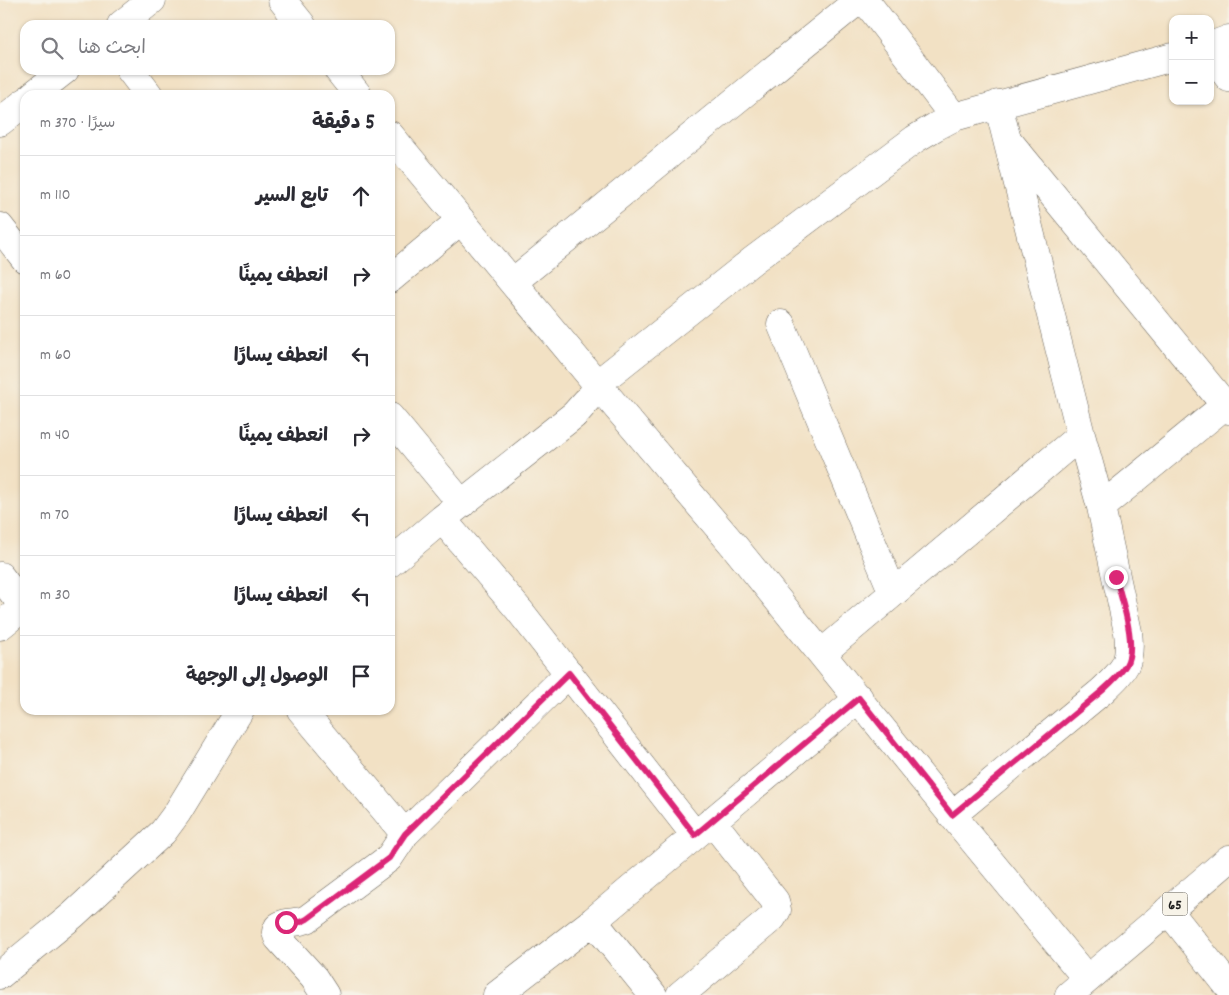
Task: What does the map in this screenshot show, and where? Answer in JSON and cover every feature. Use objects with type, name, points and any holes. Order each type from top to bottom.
[{"type":"main road","points":[[127,20],[152,0]]},
{"type":"main road","points":[[282,0],[298,20]]},
{"type":"main road","points":[[513,282],[855,3],[864,2],[871,8],[954,116]]},
{"type":"main road","points":[[1214,45],[1229,39]]},
{"type":"main road","points":[[395,559],[574,415],[592,395],[597,384],[752,261],[915,139],[954,116],[1169,57]]},
{"type":"main road","points":[[1214,59],[1229,78]]},
{"type":"main road","points":[[40,90],[59,75]]},
{"type":"main road","points":[[134,75],[145,90]]},
{"type":"main road","points":[[342,75],[354,90]]},
{"type":"main road","points":[[952,815],[1102,691],[1119,675],[1127,663],[1131,650],[1101,507],[1080,435],[998,104]]},
{"type":"main road","points":[[0,122],[20,106]]},
{"type":"main road","points":[[1007,139],[1228,406],[1101,507]]},
{"type":"main road","points":[[395,141],[859,698],[952,815],[1078,987]]},
{"type":"main road","points":[[395,276],[461,220]]},
{"type":"main road","points":[[0,227],[20,253]]},
{"type":"main road","points":[[781,324],[893,593]]},
{"type":"main road","points":[[395,425],[519,610],[569,673],[704,828],[766,888],[775,900],[777,910],[772,918],[680,995]]},
{"type":"main road","points":[[822,653],[1080,435]]},
{"type":"main road","points":[[0,576],[20,601]]},
{"type":"main road","points":[[0,626],[20,609]]},
{"type":"main road","points":[[325,995],[314,978],[278,938],[276,932],[278,927],[286,922],[301,922],[307,919],[389,858],[405,834],[569,673]]},
{"type":"main road","points":[[498,995],[593,921],[859,698]]},
{"type":"main road","points":[[0,975],[74,915],[163,832],[177,813],[237,715]]},
{"type":"main road","points":[[305,715],[405,834]]},
{"type":"main road","name":"65","points":[[1078,987],[1229,859]]},
{"type":"main road","points":[[1168,910],[1229,987]]},
{"type":"main road","points":[[593,921],[652,995]]},
{"type":"main road","points":[[0,989],[5,995]]},
{"type":"route","points":[[286,922],[301,922],[307,919],[389,858],[405,834],[569,673],[695,835],[859,698],[952,815],[1119,675],[1127,663],[1131,650],[1116,577]]}]
